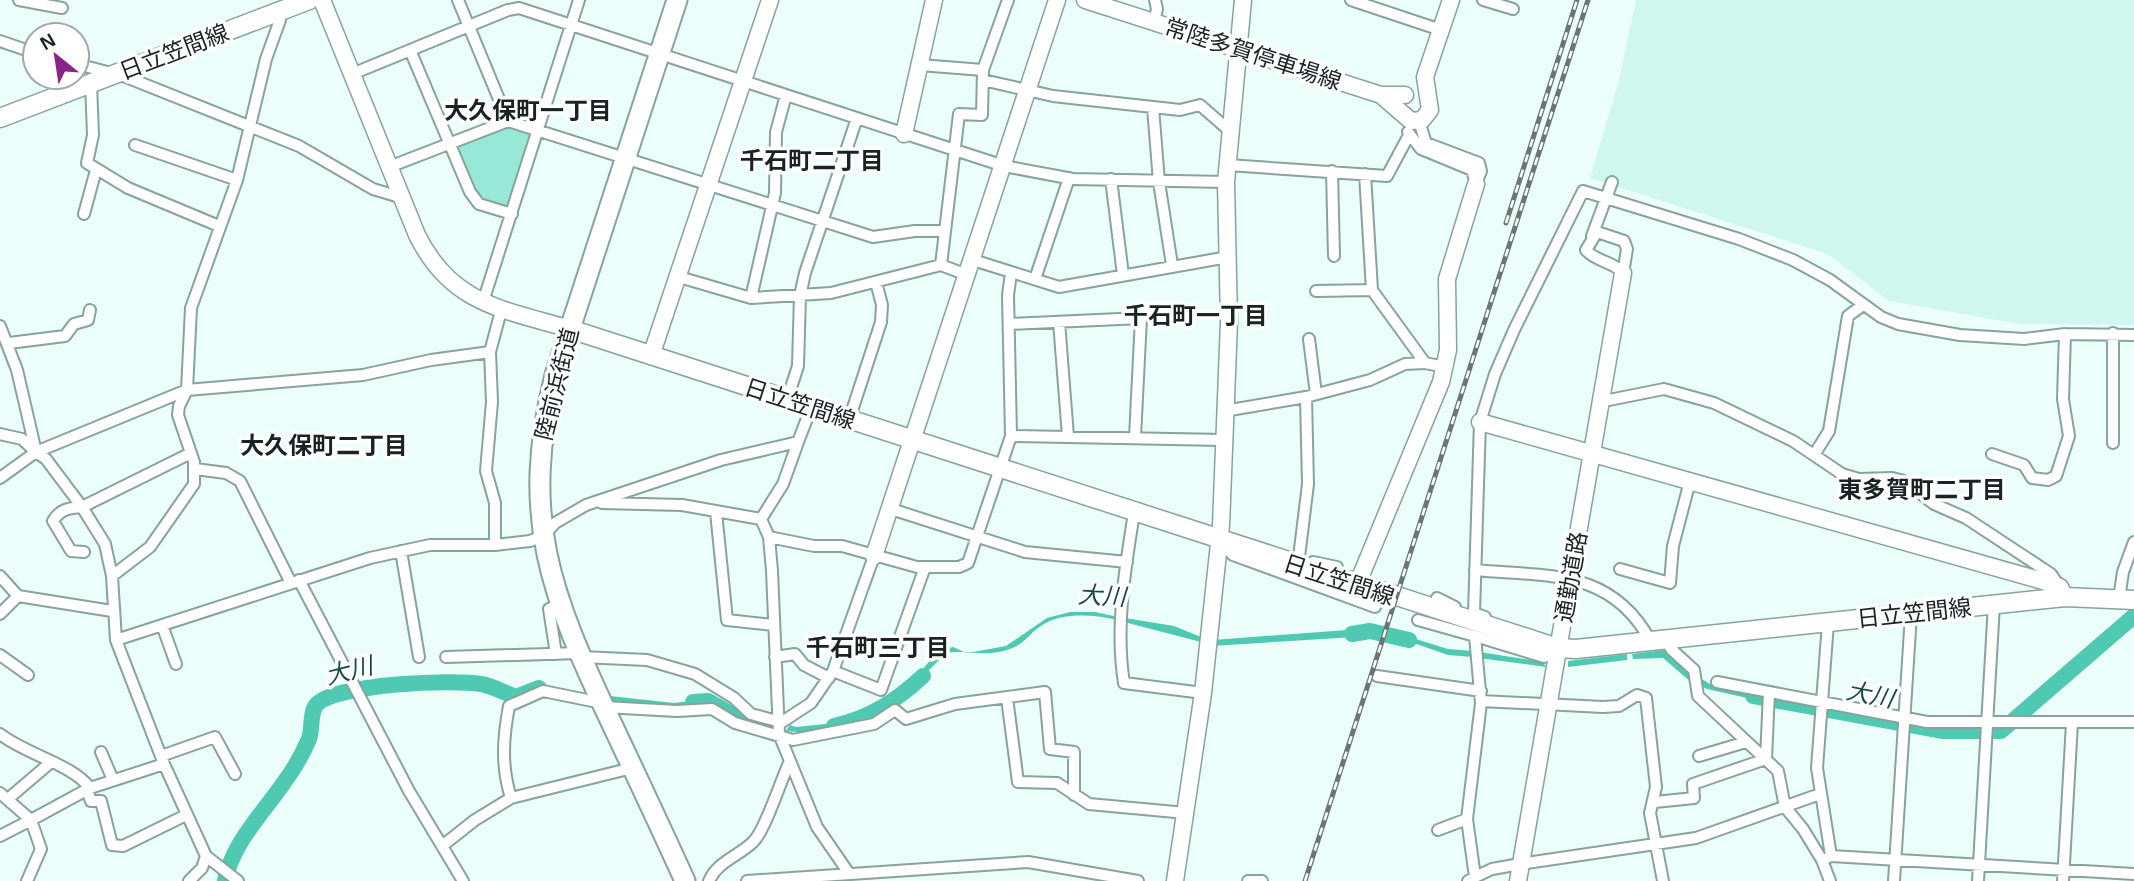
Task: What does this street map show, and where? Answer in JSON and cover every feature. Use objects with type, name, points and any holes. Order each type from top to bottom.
[{"type":"highway","name":"陸前浜街道","points":[[677,0],[555,375],[541,442],[539,474],[543,536],[559,604],[685,881]]},
{"type":"main road","name":"日立笠間線","points":[[91,83],[309,0]]},
{"type":"main road","name":"日立笠間線","points":[[0,118],[70,91]]},
{"type":"main road","name":"日立笠間線","points":[[570,329],[999,470],[1558,648],[1911,614],[2063,592],[2127,600]]},
{"type":"street","points":[[19,0],[62,8]]},
{"type":"street","points":[[322,0],[389,167],[432,263],[452,284],[483,302],[570,329]]},
{"type":"street","points":[[458,0],[508,121]]},
{"type":"street","points":[[483,302],[579,0]]},
{"type":"street","points":[[651,356],[710,186],[769,0]]},
{"type":"street","points":[[904,134],[934,0]]},
{"type":"street","points":[[941,265],[959,114],[982,115],[983,75],[1008,0]]},
{"type":"street","points":[[511,798],[503,765],[503,736],[509,706],[543,691],[603,705],[677,711],[712,709],[735,723],[778,726],[811,703],[831,674],[891,509],[1057,0]]},
{"type":"street","name":"常陸多賀停車場線","points":[[1085,0],[1381,95]]},
{"type":"street","points":[[1154,0],[1157,9],[1154,22]]},
{"type":"street","points":[[1174,881],[1203,693],[1219,541],[1228,257],[1226,182],[1243,0]]},
{"type":"street","points":[[1352,0],[1441,30]]},
{"type":"street","points":[[1408,117],[1430,110],[1425,77],[1451,0]]},
{"type":"street","points":[[1483,0],[1513,9]]},
{"type":"street","points":[[352,74],[519,8],[1004,166],[1069,178],[1226,182]]},
{"type":"street","points":[[112,576],[150,547],[190,493],[195,469],[178,415],[187,390],[191,308],[237,180],[252,127],[266,60],[280,20],[278,12]]},
{"type":"street","points":[[0,41],[21,48]]},
{"type":"street","points":[[410,50],[470,192],[479,204],[512,214]]},
{"type":"street","points":[[920,65],[983,75],[1054,96],[1180,110],[1200,105],[1232,133]]},
{"type":"street","points":[[91,68],[115,74],[299,146],[373,189],[403,198]]},
{"type":"street","points":[[1357,585],[1434,400],[1445,367],[1447,279],[1481,171],[1479,163],[1426,143],[1400,104],[1406,93],[1425,77]]},
{"type":"street","points":[[91,83],[93,135],[87,163],[164,205],[219,226]]},
{"type":"street","points":[[1381,95],[1420,92],[1429,100]]},
{"type":"street","points":[[751,298],[776,181],[776,132],[786,95]]},
{"type":"street","points":[[1381,95],[1408,117],[1409,135],[1413,143],[1426,153],[1472,170],[1476,184]]},
{"type":"street","points":[[1153,107],[1159,182],[1172,265]]},
{"type":"street","points":[[787,400],[798,366],[800,296],[857,118]]},
{"type":"street","points":[[389,167],[508,121],[873,237],[915,231],[944,231]]},
{"type":"street","points":[[1228,165],[1387,176],[1391,173],[1409,135]]},
{"type":"street","points":[[135,145],[237,180]]},
{"type":"street","points":[[84,214],[96,170]]},
{"type":"street","points":[[1332,171],[1334,256]]},
{"type":"street","points":[[1365,174],[1372,290],[1424,363]]},
{"type":"street","points":[[1035,279],[1069,178]]},
{"type":"street","points":[[1111,179],[1123,275]]},
{"type":"street","points":[[1612,182],[1586,250],[1591,256],[1616,265],[1623,274]]},
{"type":"street","points":[[1474,613],[1480,422],[1495,374],[1514,330],[1583,191],[1607,196],[1739,239],[1793,260],[1830,280],[1863,305],[1898,324],[1960,335],[2024,339],[2065,334],[2134,335]]},
{"type":"street","points":[[1592,236],[1597,232],[1624,241],[1627,249],[1623,274]]},
{"type":"street","points":[[679,277],[751,298],[831,293],[941,265],[1011,273],[1059,287],[1228,257]]},
{"type":"street","points":[[769,537],[814,546],[842,546],[925,567],[959,567],[968,563],[1011,436],[1008,295],[1011,273]]},
{"type":"street","name":"通勤道路","points":[[1519,873],[1623,274]]},
{"type":"street","points":[[849,420],[881,322],[882,305],[876,282]]},
{"type":"street","points":[[1316,291],[1372,290]]},
{"type":"street","points":[[1814,455],[1829,431],[1848,316],[1863,305]]},
{"type":"street","points":[[495,545],[495,503],[486,471],[492,402],[490,352],[502,307]]},
{"type":"street","points":[[9,343],[65,336],[75,324],[88,320],[90,310]]},
{"type":"street","points":[[1009,324],[1141,318],[1135,437]]},
{"type":"street","points":[[1059,322],[1068,436]]},
{"type":"street","points":[[0,326],[9,343],[36,452]]},
{"type":"street","points":[[2113,333],[2113,443]]},
{"type":"street","points":[[1992,454],[2024,465],[2032,478],[2048,480],[2056,475],[2069,436],[2063,399],[2065,334]]},
{"type":"street","points":[[1299,557],[1308,484],[1311,396],[1309,339]]},
{"type":"street","points":[[0,478],[36,452],[187,390],[363,375],[431,360],[490,352]]},
{"type":"street","points":[[1224,411],[1311,396],[1370,380],[1405,364],[1424,363],[1445,367]]},
{"type":"street","points":[[1599,402],[1647,390],[1685,393],[1750,419],[1842,474],[1859,479],[1892,478],[1904,481],[1934,504],[1966,518],[2052,574],[2063,592]]},
{"type":"street","points":[[761,519],[783,484],[811,408]]},
{"type":"street","points":[[1480,422],[1690,481],[2063,592]]},
{"type":"street","points":[[0,434],[22,439],[46,459],[82,507],[105,544],[112,576],[112,611],[116,640],[162,760],[206,856],[231,875]]},
{"type":"street","points":[[1011,436],[1223,440]]},
{"type":"street","points":[[178,459],[185,441]]},
{"type":"street","points":[[116,640],[295,581],[401,551],[430,545],[495,545],[543,536],[555,523],[593,503],[721,460],[798,442]]},
{"type":"street","points":[[84,552],[71,551],[53,521],[57,513],[68,508],[82,507],[191,453]]},
{"type":"street","points":[[195,469],[226,473],[240,481],[409,791],[463,881]]},
{"type":"street","points":[[1620,569],[1670,583],[1673,546],[1690,481]]},
{"type":"street","points":[[593,503],[682,505],[761,519]]},
{"type":"street","points":[[891,509],[1025,552],[1126,562]]},
{"type":"street","points":[[716,512],[727,620],[773,625]]},
{"type":"street","points":[[1135,513],[1126,562],[1119,654],[1124,683],[1203,693]]},
{"type":"street","points":[[761,519],[769,537],[778,726],[789,763],[817,827],[848,872]]},
{"type":"street","points":[[1219,541],[1235,536],[1337,567]]},
{"type":"street","points":[[1219,541],[1233,555],[1375,607]]},
{"type":"street","points":[[2127,600],[2123,572],[2134,542]]},
{"type":"street","points":[[401,551],[419,657]]},
{"type":"street","points":[[775,657],[794,654],[804,665],[881,690],[925,567]]},
{"type":"street","points":[[1475,570],[1572,579],[1602,588],[1620,601],[1658,640],[1694,670],[1698,695],[1778,771],[1785,807],[1827,858],[1895,859],[1979,865],[2063,876],[2134,874]]},
{"type":"street","points":[[0,576],[18,596],[112,611]]},
{"type":"street","points":[[0,614],[18,596]]},
{"type":"street","points":[[1418,620],[1544,657],[1558,648],[1548,636],[1446,604],[1437,598]]},
{"type":"street","points":[[556,654],[550,609],[559,604]]},
{"type":"street","points":[[1978,881],[1994,604]]},
{"type":"street","points":[[1894,881],[1911,614]]},
{"type":"street","points":[[1828,622],[1817,768],[1830,881]]},
{"type":"street","points":[[162,625],[176,664]]},
{"type":"street","points":[[1475,636],[1481,696],[1467,819],[1472,879],[1492,869],[1519,873],[1696,838],[1821,794]]},
{"type":"street","points":[[446,657],[556,654],[647,660],[695,674],[751,713],[778,726],[793,740],[874,724],[895,710],[906,719],[955,704],[1045,692],[1050,749],[1074,751],[1074,795]]},
{"type":"street","points":[[0,655],[28,675]]},
{"type":"street","points":[[1377,676],[1481,696],[1603,707],[1619,706],[1637,695],[1646,698],[1655,802],[1650,813],[1663,881]]},
{"type":"street","points":[[1717,681],[1769,697],[1904,723],[1927,722],[1988,728],[2010,723],[2134,722]]},
{"type":"street","points":[[1766,759],[1769,697]]},
{"type":"street","points":[[1007,698],[1018,782],[1057,783],[1089,804],[1186,813]]},
{"type":"street","points":[[2063,876],[2072,723]]},
{"type":"street","points":[[0,734],[50,763],[78,774],[88,789],[91,802],[101,801],[112,845],[123,846],[186,815]]},
{"type":"street","points":[[0,836],[88,789],[215,737],[235,774]]},
{"type":"street","points":[[1699,756],[1745,742]]},
{"type":"street","points":[[101,752],[113,780]]},
{"type":"street","points":[[1655,802],[1694,798],[1693,784],[1766,759]]},
{"type":"street","points":[[27,881],[41,849],[31,820],[4,796],[50,763]]},
{"type":"street","points":[[709,881],[720,865],[754,842],[762,832],[789,763]]},
{"type":"street","points":[[442,846],[511,798],[632,768]]},
{"type":"street","points":[[1438,830],[1467,819]]},
{"type":"street","points":[[189,881],[202,868],[206,856]]},
{"type":"street","points":[[747,881],[848,872],[1028,862],[1138,881]]},
{"type":"street","points":[[922,868],[923,881]]},
{"type":"street","points":[[1248,881],[1262,881]]},
{"type":"shaded area","points":[[1636,0],[2134,0],[2134,325],[2020,324],[1889,301],[1828,254],[1590,178],[1618,84]]},
{"type":"shaded area","points":[[507,124],[529,130],[531,135],[512,203],[503,208],[491,203],[471,185],[455,149],[456,144]]},
{"type":"shaded area","points":[[1070,612],[1095,612],[1118,617],[1118,620],[1071,616],[1044,624],[1020,644],[1001,652],[946,653],[892,707],[873,718],[857,725],[808,733],[786,731],[790,725],[796,727],[865,720],[901,697],[931,659],[944,649],[953,647],[964,652],[973,652],[1006,646],[1047,618]]},
{"type":"shaded area","points":[[1125,618],[1174,626],[1201,637],[1201,642],[1124,622]]},
{"type":"shaded area","points":[[1374,628],[1371,636],[1212,646],[1213,640]]},
{"type":"shaded area","points":[[1388,634],[1406,636],[1448,649],[1472,651],[1473,657],[1448,655],[1405,640],[1386,640]]},
{"type":"shaded area","points":[[1664,650],[1691,675],[1692,683],[1663,658],[1633,659],[1632,654]]},
{"type":"shaded area","points":[[1479,652],[1543,662],[1546,667],[1479,658]]},
{"type":"shaded area","points":[[1627,654],[1627,660],[1568,667],[1568,661]]},
{"type":"shaded area","points":[[1700,678],[1710,684],[1766,696],[1765,702],[1707,689],[1701,686]]},
{"type":"shaded area","points":[[610,696],[674,703],[709,699],[736,713],[773,722],[775,728],[741,720],[724,712],[715,703],[674,708],[614,703]]},
{"type":"waterway","name":"大川","points":[[1753,696],[1942,731],[2001,731],[2134,616]]},
{"type":"waterway","name":"大川","points":[[1352,634],[1370,631],[1409,640]]},
{"type":"waterway","name":"大川","points":[[834,726],[882,707],[923,676]]},
{"type":"waterway","name":"大川","points":[[225,881],[234,854],[301,755],[309,739],[313,710],[318,703],[349,691],[397,684],[481,684],[516,697],[539,688]]},
{"type":"waterway","name":"大川","points":[[693,702],[708,701],[740,719]]},
{"type":"railway","points":[[1506,223],[1577,0]]},
{"type":"railway","points":[[1305,881],[1588,0]]},
{"type":"district","name":"大久保町一丁目","points":[[528,111]]},
{"type":"district","name":"千石町二丁目","points":[[812,161]]},
{"type":"district","name":"千石町一丁目","points":[[1196,316]]},
{"type":"district","name":"大久保町二丁目","points":[[324,446]]},
{"type":"district","name":"東多賀町二丁目","points":[[1922,490]]},
{"type":"district","name":"千石町三丁目","points":[[878,648]]}]
